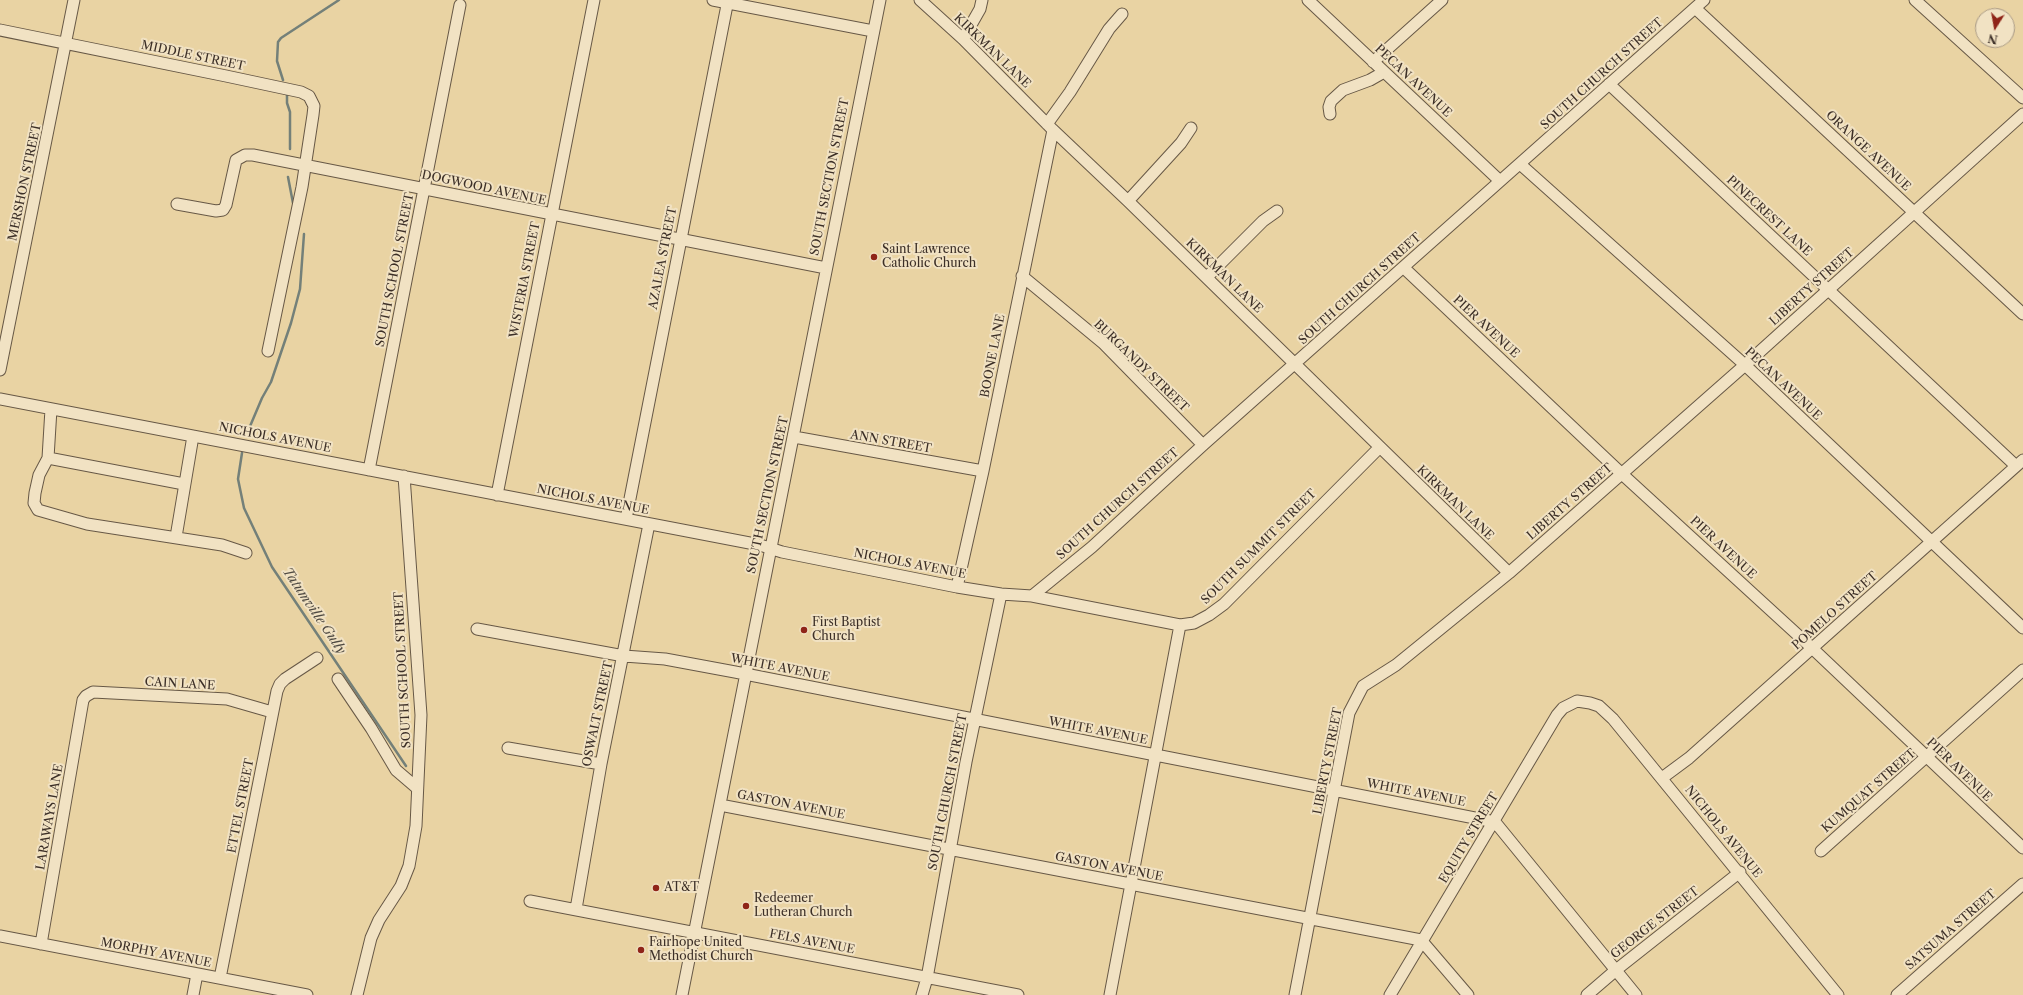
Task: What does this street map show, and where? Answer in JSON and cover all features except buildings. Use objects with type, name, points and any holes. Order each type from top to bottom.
[{"type":"street","name":"MERSHON STREET","points":[[0,370],[74,0]]},
{"type":"street","name":"WISTERIA STREET","points":[[497,494],[594,0]]},
{"type":"street","points":[[713,0],[873,31]]},
{"type":"street","name":"SOUTH SECTION STREET","points":[[682,995],[880,0]]},
{"type":"street","name":"KIRKMAN LANE","points":[[920,0],[962,39],[1050,127],[1128,201],[1379,448],[1509,573]]},
{"type":"street","points":[[962,39],[980,9],[982,0]]},
{"type":"street","name":"PECAN AVENUE","points":[[1308,0],[1500,181]]},
{"type":"street","points":[[1373,62],[1442,0]]},
{"type":"street","name":"SOUTH CHURCH STREET","points":[[1032,596],[1092,547],[1203,446],[1704,0]]},
{"type":"street","points":[[1916,0],[2023,98]]},
{"type":"street","name":"AZALEA STREET","points":[[626,519],[680,239],[728,2]]},
{"type":"street","name":"SOUTH SCHOOL STREET","points":[[369,470],[460,5]]},
{"type":"street","name":"ORANGE AVENUE","points":[[1695,8],[2023,314]]},
{"type":"street","name":"BOONE LANE","points":[[957,587],[983,471],[1050,127],[1109,29],[1122,14]]},
{"type":"street","name":"MIDDLE STREET","points":[[0,30],[301,92],[309,96],[314,106],[305,165]]},
{"type":"street","points":[[1330,114],[1329,107],[1331,101],[1343,90],[1370,80],[1384,72]]},
{"type":"street","name":"PINECREST LANE","points":[[1609,84],[1828,290],[2019,463]]},
{"type":"street","name":"LIBERTY STREET","points":[[1295,995],[1349,713],[1358,693],[1363,686],[1396,665],[1509,573],[1622,474],[2023,114]]},
{"type":"street","points":[[1128,201],[1182,143],[1191,128]]},
{"type":"street","name":"DOGWOOD AVENUE","points":[[177,204],[224,212],[235,165],[240,157],[253,154],[551,215],[826,268]]},
{"type":"street","name":"PECAN AVENUE","points":[[1520,164],[1744,365],[2023,628]]},
{"type":"street","points":[[268,352],[302,187],[305,165]]},
{"type":"street","points":[[1207,278],[1263,221],[1277,211]]},
{"type":"street","name":"PIER AVENUE","points":[[1404,268],[1622,474],[1812,648],[2023,848]]},
{"type":"street","name":"BURGANDY STREET","points":[[1022,276],[1103,343],[1203,446]]},
{"type":"street","name":"NICHOLS AVENUE","points":[[0,399],[626,519],[957,587],[1001,594],[1032,596],[1180,625]]},
{"type":"street","points":[[51,409],[48,458],[39,475],[35,493],[34,503],[38,510],[52,516],[86,524],[176,537],[231,547],[246,553]]},
{"type":"street","points":[[176,537],[193,436]]},
{"type":"street","name":"ANN STREET","points":[[794,437],[983,471]]},
{"type":"street","name":"SOUTH SUMMIT STREET","points":[[1180,625],[1194,623],[1209,615],[1224,604],[1379,448]]},
{"type":"street","points":[[48,458],[184,484]]},
{"type":"street","name":"POMELO STREET","points":[[1662,778],[1689,758],[2019,463]]},
{"type":"street","name":"SOUTH SCHOOL STREET","points":[[357,995],[371,938],[379,920],[401,886],[409,866],[416,826],[417,788],[421,746],[420,715],[404,476]]},
{"type":"street","name":"OSWALT STREET","points":[[576,909],[601,764],[624,656],[649,524]]},
{"type":"street","name":"SOUTH CHURCH STREET","points":[[922,995],[927,978],[950,849],[1001,594]]},
{"type":"street","points":[[1110,995],[1180,625]]},
{"type":"street","name":"WHITE AVENUE","points":[[477,629],[624,656],[665,659],[745,674],[1495,822]]},
{"type":"street","name":"ETTEL STREET","points":[[220,978],[272,712],[280,684],[317,658]]},
{"type":"street","name":"KUMQUAT STREET","points":[[1821,851],[1928,757],[2023,670]]},
{"type":"street","points":[[338,679],[371,728],[396,770],[417,788]]},
{"type":"street","name":"CAIN LANE","points":[[86,696],[93,692],[227,699],[272,712]]},
{"type":"street","name":"LARAWAYS LANE","points":[[41,944],[83,700],[86,696]]},
{"type":"street","name":"NICHOLS AVENUE","points":[[1577,701],[1600,706],[1613,719],[1740,872],[1838,995]]},
{"type":"street","name":"EQUITY STREET","points":[[1390,995],[1421,940],[1495,822],[1557,715],[1563,708],[1577,701]]},
{"type":"street","points":[[508,748],[601,764]]},
{"type":"street","name":"GASTON AVENUE","points":[[720,805],[1421,940]]},
{"type":"street","points":[[1495,822],[1636,995]]},
{"type":"street","name":"GEORGE STREET","points":[[1587,995],[1616,970],[1740,872]]},
{"type":"street","name":"SATSUMA STREET","points":[[1897,995],[2023,884]]},
{"type":"street","name":"FELS AVENUE","points":[[530,901],[1018,995]]},
{"type":"street","name":"MORPHY AVENUE","points":[[0,936],[307,995]]},
{"type":"street","points":[[1421,940],[1468,995]]},
{"type":"street","points":[[193,995],[197,974]]},
{"type":"waterway","name":"Tatumville Gully","points":[[283,80],[277,61],[278,42],[281,38],[339,0]]},
{"type":"waterway","name":"Tatumville Gully","points":[[287,95],[287,103],[290,112],[290,149]]},
{"type":"waterway","name":"Tatumville Gully","points":[[288,177],[293,203]]},
{"type":"waterway","name":"Tatumville Gully","points":[[248,431],[262,398],[271,382],[291,323],[300,289],[304,234]]},
{"type":"waterway","name":"Tatumville Gully","points":[[242,453],[238,479],[244,508],[272,567],[406,766]]},
{"type":"place","name":"Saint Lawrence Catholic Church","points":[[874,257]]},
{"type":"place","name":"First Baptist Church","points":[[804,630]]},
{"type":"place","name":"AT&T","points":[[656,888]]},
{"type":"place","name":"Redeemer Lutheran Church","points":[[746,906]]},
{"type":"place","name":"Fairhope United Methodist Church","points":[[641,950]]}]
